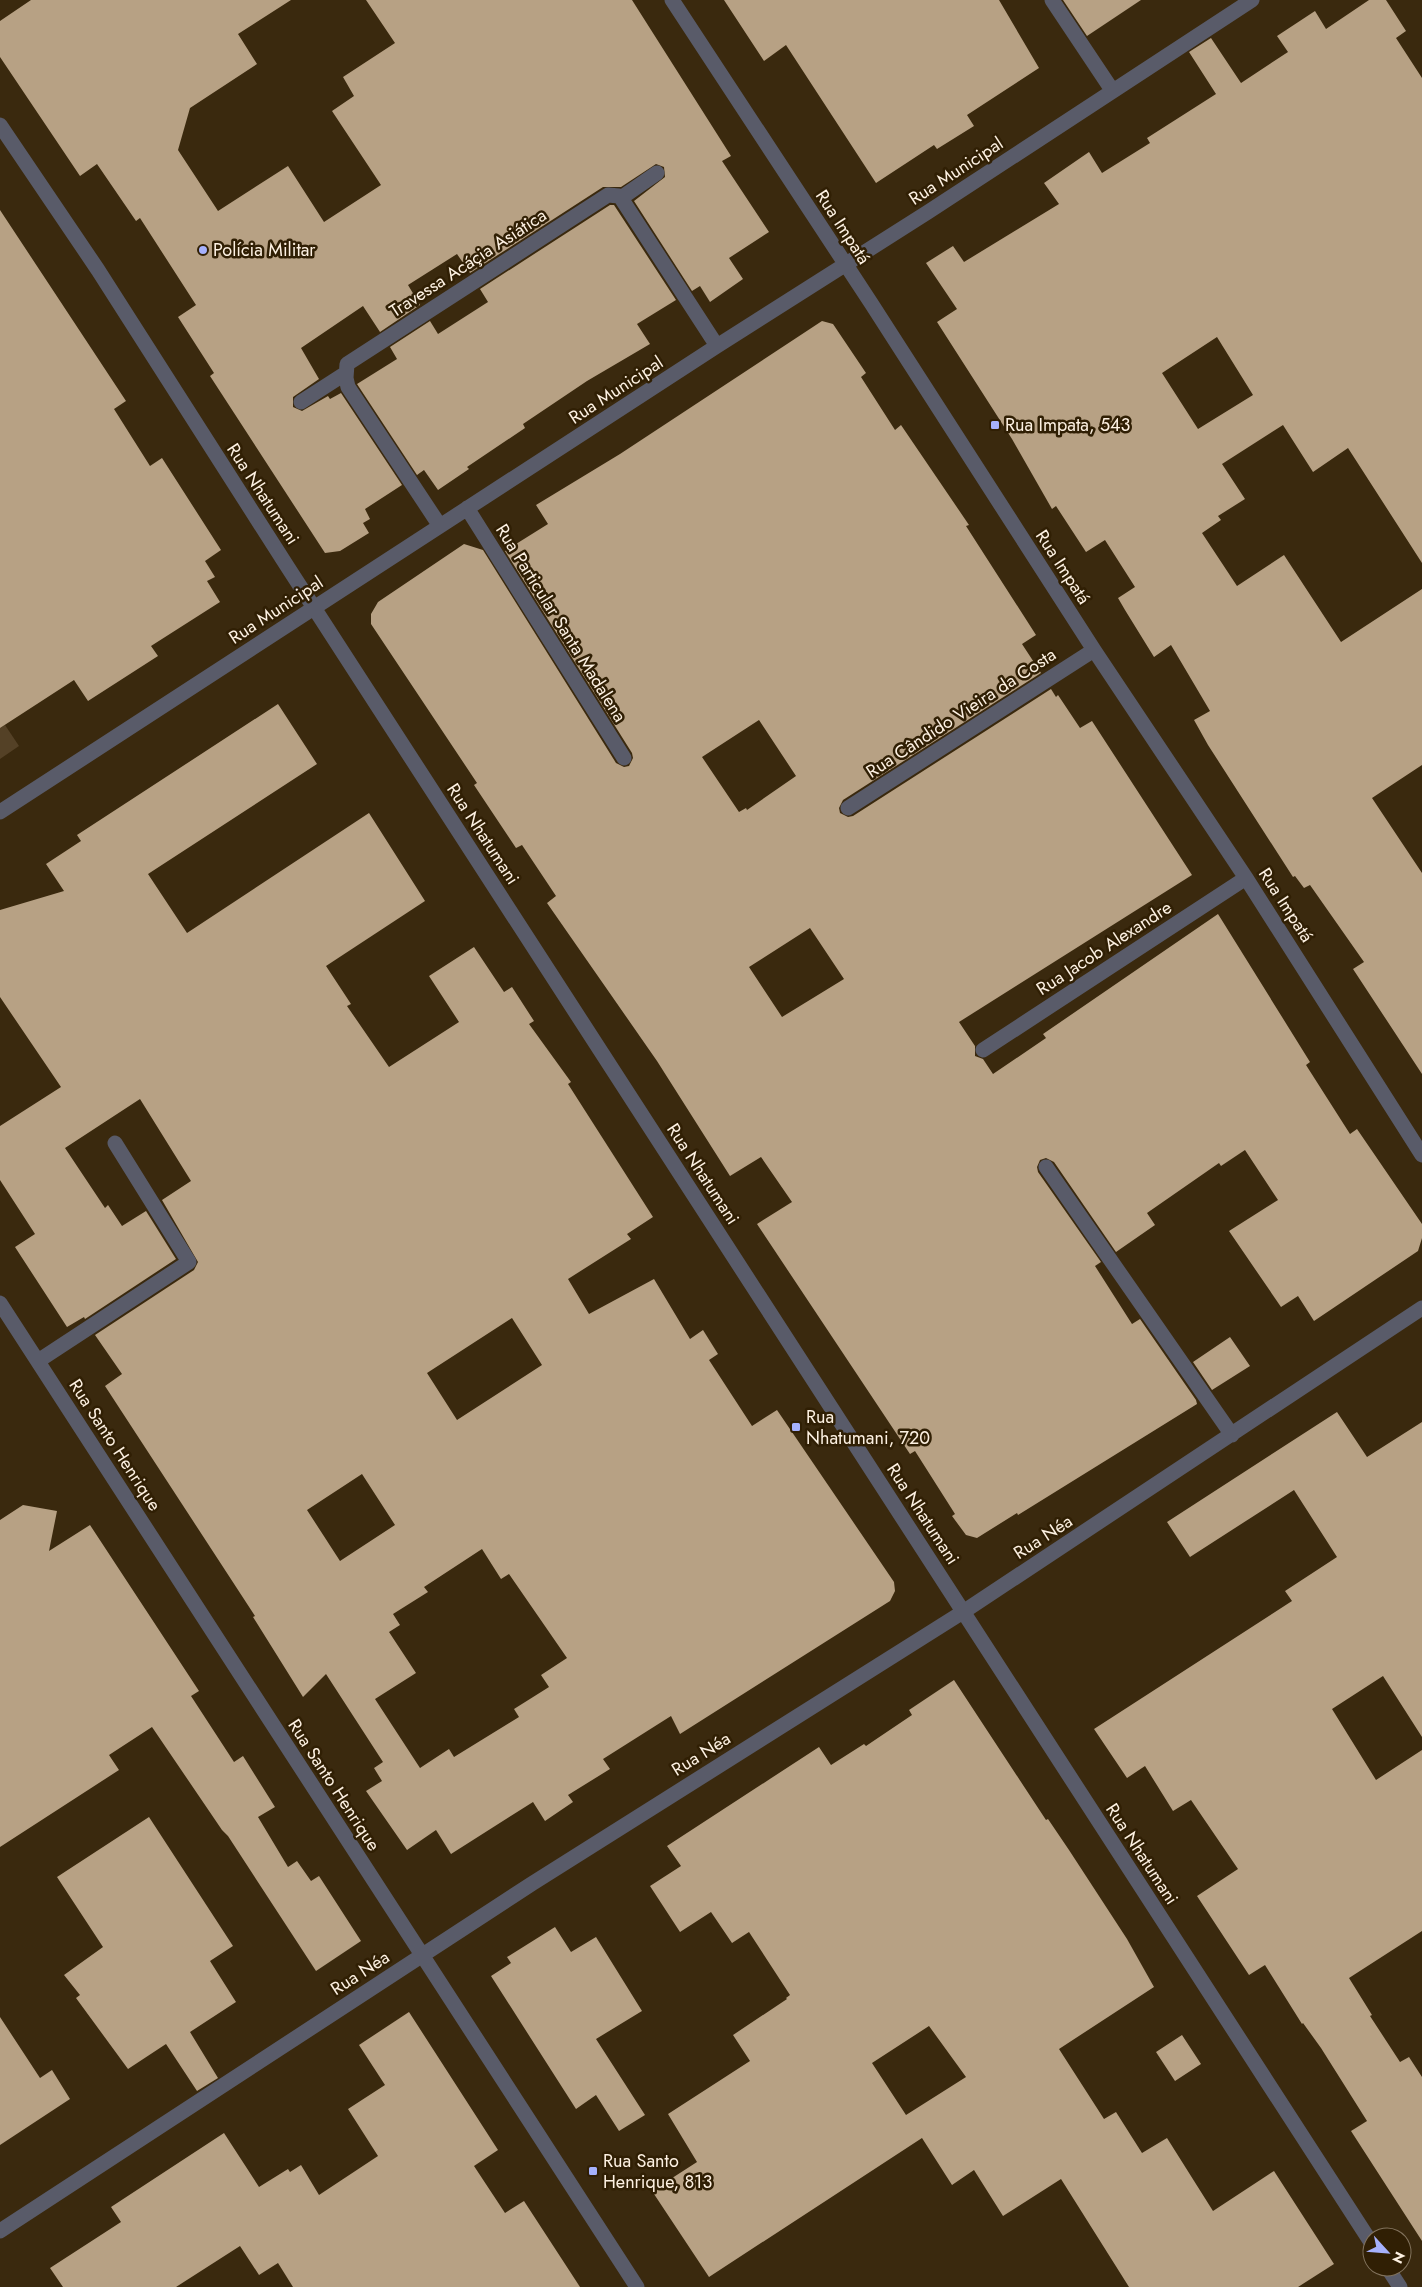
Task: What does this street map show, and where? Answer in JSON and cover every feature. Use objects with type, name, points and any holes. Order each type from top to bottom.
[{"type":"street","name":"Rua Impatá","points":[[672,0],[846,265],[1094,650],[1246,878],[1422,1154]]},
{"type":"street","points":[[1052,0],[1112,90]]},
{"type":"street","name":"Rua Municipal","points":[[0,812],[1252,0]]},
{"type":"street","name":"Rua Nhatumani","points":[[0,125],[98,270],[1362,2229]]},
{"type":"street","points":[[657,173],[621,198],[717,346]]},
{"type":"street","name":"Travessa Acáçia Asiática","points":[[346,373],[347,364],[608,195],[611,194],[621,198]]},
{"type":"street","points":[[301,402],[346,373],[348,387],[440,526]]},
{"type":"street","name":"Rua Particular Santa Madalena","points":[[467,508],[624,758]]},
{"type":"street","name":"Rua Cândido Vieira da Costa","points":[[848,808],[1094,650]]},
{"type":"street","name":"Rua Jacob Alexandre","points":[[983,1050],[1246,878]]},
{"type":"street","points":[[38,1361],[189,1262],[115,1144]]},
{"type":"street","points":[[1046,1167],[1232,1435]]},
{"type":"street","name":"Rua Santo Henrique","points":[[0,1303],[637,2287]]},
{"type":"street","name":"Rua Néa","points":[[0,2231],[533,1883],[964,1612],[1422,1308]]},
{"type":"shaded area","points":[[5,725],[19,746],[0,759],[0,728]]},
{"type":"building","points":[[31,0],[291,0],[238,34],[257,64],[190,108],[178,150],[218,211],[288,166],[324,222],[381,185],[332,111],[354,96],[343,77],[395,43],[366,0],[632,0],[731,156],[722,161],[769,232],[729,258],[743,279],[710,302],[700,286],[692,291],[634,201],[665,177],[664,167],[656,164],[621,187],[603,187],[470,273],[457,254],[408,285],[420,305],[380,332],[363,306],[301,348],[319,379],[293,397],[293,407],[302,411],[328,396],[330,399],[341,393],[402,485],[365,509],[370,519],[363,523],[369,533],[340,551],[325,553],[210,376],[214,373],[178,317],[196,305],[140,218],[136,221],[97,164],[80,176],[0,57],[0,21]]},
{"type":"building","points":[[724,0],[999,0],[1039,68],[967,115],[974,126],[937,149],[934,145],[876,183],[786,45],[764,61]]},
{"type":"building","points":[[1063,0],[1141,0],[1087,36]]},
{"type":"building","points":[[1369,0],[1386,0],[1406,31],[1396,38],[1422,78],[1422,563],[1348,448],[1313,472],[1283,425],[1222,464],[1245,499],[1218,516],[1221,520],[1202,533],[1237,586],[1284,555],[1341,642],[1422,589],[1422,765],[1372,798],[1422,873],[1422,1074],[1353,969],[1364,962],[1310,885],[1304,888],[1295,876],[1293,877],[1208,745],[1194,720],[1210,711],[1171,645],[1154,657],[1125,610],[1118,598],[1135,587],[1105,540],[1086,552],[1056,506],[1052,509],[1012,439],[937,322],[957,309],[926,263],[953,246],[964,262],[1059,204],[1044,183],[1089,152],[1102,173],[1150,143],[1147,138],[1216,94],[1189,52],[1211,38],[1241,83],[1288,52],[1277,36],[1315,11],[1326,29]],"holes":[[[1217,337],[1253,395],[1198,429],[1162,373]]]},
{"type":"building","points":[[610,205],[614,205],[676,300],[637,324],[650,344],[587,381],[523,424],[525,428],[467,467],[469,469],[438,490],[424,470],[417,475],[357,384],[397,359],[390,347],[430,321],[438,334],[488,302],[480,289]]},
{"type":"building","points":[[0,210],[126,401],[114,409],[150,466],[162,458],[221,550],[205,561],[215,577],[207,581],[220,602],[151,646],[158,656],[88,701],[74,680],[0,728]]},
{"type":"building","points":[[822,321],[833,324],[866,373],[861,377],[895,430],[901,425],[969,525],[966,526],[1036,635],[1022,644],[1041,673],[843,800],[839,808],[840,813],[848,817],[853,816],[1051,689],[1056,697],[1058,695],[1080,728],[1092,721],[1192,875],[959,1022],[975,1046],[975,1056],[983,1059],[993,1074],[1046,1038],[1043,1034],[1218,914],[1310,1062],[1306,1065],[1350,1134],[1357,1129],[1422,1224],[1422,1238],[1418,1251],[1314,1321],[1298,1296],[1281,1307],[1229,1231],[1278,1200],[1245,1150],[1221,1166],[1219,1163],[1147,1213],[1155,1225],[1116,1252],[1054,1162],[1046,1158],[1040,1160],[1037,1167],[1038,1172],[1101,1262],[1095,1266],[1132,1324],[1140,1319],[1197,1404],[1018,1515],[1017,1513],[977,1538],[966,1535],[952,1516],[955,1514],[915,1451],[910,1454],[757,1224],[792,1202],[761,1157],[730,1176],[657,1061],[547,903],[556,896],[522,845],[516,848],[474,785],[477,783],[371,624],[371,614],[378,602],[464,544],[483,550],[616,763],[624,767],[629,766],[633,758],[632,753],[505,551],[548,524],[536,505],[620,454]],"holes":[[[759,720],[796,776],[747,810],[746,808],[739,812],[702,757]],[[810,928],[844,979],[782,1017],[749,967]]]},
{"type":"building","points":[[278,704],[317,764],[148,874],[187,933],[369,813],[425,901],[326,966],[351,1004],[347,1006],[389,1067],[459,1022],[429,976],[474,947],[504,992],[512,987],[534,1021],[529,1024],[571,1082],[568,1084],[653,1217],[627,1234],[631,1239],[568,1279],[589,1314],[654,1279],[690,1339],[703,1330],[718,1354],[709,1360],[752,1426],[777,1410],[894,1582],[895,1591],[890,1601],[680,1734],[671,1716],[603,1759],[610,1769],[568,1795],[573,1802],[545,1821],[533,1802],[451,1854],[436,1830],[407,1850],[366,1791],[382,1781],[374,1768],[383,1762],[326,1674],[303,1697],[253,1617],[255,1616],[105,1386],[122,1374],[95,1335],[194,1270],[198,1262],[162,1200],[191,1181],[140,1099],[65,1148],[105,1208],[108,1205],[122,1226],[146,1211],[176,1259],[85,1319],[84,1317],[67,1327],[15,1247],[35,1234],[0,1180],[0,1126],[61,1087],[0,997],[0,910],[64,891],[46,864],[81,841],[77,835]],"holes":[[[512,1318],[542,1365],[457,1420],[427,1373]],[[362,1474],[395,1525],[340,1561],[307,1510]],[[482,1549],[501,1579],[509,1574],[567,1658],[541,1675],[549,1687],[514,1709],[519,1717],[454,1757],[449,1749],[420,1768],[375,1699],[416,1673],[389,1632],[400,1625],[393,1614],[428,1592],[424,1587]]]},
{"type":"building","points":[[1230,1337],[1250,1366],[1212,1390],[1193,1362]]},
{"type":"building","points":[[1337,1412],[1367,1457],[1422,1422],[1422,1737],[1383,1676],[1332,1709],[1376,1780],[1422,1750],[1422,1931],[1349,1978],[1372,2015],[1370,2016],[1400,2062],[1409,2057],[1422,2077],[1422,2241],[1351,2131],[1367,2121],[1321,2048],[1302,2024],[1265,1965],[1249,1975],[1197,1896],[1238,1869],[1191,1800],[1173,1811],[1145,1766],[1127,1778],[1094,1729],[1292,1601],[1285,1591],[1337,1557],[1294,1490],[1190,1557],[1167,1522]]},
{"type":"building","points":[[23,1505],[57,1511],[49,1551],[90,1525],[199,1691],[191,1696],[234,1762],[243,1756],[275,1807],[258,1817],[288,1867],[297,1861],[311,1881],[319,1876],[361,1941],[316,1971],[228,1836],[152,1727],[109,1755],[119,1770],[0,1847],[0,1520]]},
{"type":"building","points":[[954,1680],[1127,1939],[1154,1987],[1059,2049],[1104,2119],[1116,2112],[1142,2153],[1167,2138],[1213,2211],[1274,2171],[1334,2264],[1298,2287],[1129,2287],[1061,2179],[1003,2216],[974,2170],[952,2185],[922,2138],[709,2277],[652,2191],[697,2162],[668,2114],[750,2061],[733,2035],[787,1999],[790,1995],[749,1932],[732,1943],[711,1912],[680,1932],[650,1886],[681,1866],[667,1846],[819,1747],[831,1765],[864,1744],[866,1746],[912,1715],[909,1710]],"holes":[[[929,2026],[966,2077],[906,2115],[872,2063]]]},
{"type":"building","points":[[149,1817],[233,1946],[210,1961],[236,2002],[190,2032],[218,2078],[197,2091],[166,2044],[128,2069],[76,1998],[80,1995],[64,1975],[103,1947],[57,1877]]},
{"type":"building","points":[[555,1927],[571,1952],[596,1937],[642,2011],[596,2039],[645,2115],[619,2131],[596,2095],[576,2109],[491,1976],[511,1963],[507,1957]]},
{"type":"building","points":[[409,2012],[498,2150],[474,2166],[505,2213],[524,2201],[580,2287],[293,2287],[278,2263],[259,2275],[240,2246],[176,2287],[63,2287],[50,2268],[121,2222],[111,2207],[224,2133],[259,2187],[288,2169],[290,2172],[301,2165],[319,2195],[378,2156],[348,2109],[385,2085],[359,2045]]},
{"type":"building","points":[[0,2017],[40,2078],[52,2070],[70,2099],[0,2145]]},
{"type":"building","points":[[1182,2035],[1201,2064],[1175,2081],[1156,2052]]},
{"type":"place","name":"Polícia Militar","points":[[203,250]]},
{"type":"place","name":"Rua Impata, 543","points":[[995,425]]},
{"type":"place","name":"Rua Nhatumani, 720","points":[[796,1427]]},
{"type":"place","name":"Rua Santo Henrique, 813","points":[[593,2171]]}]
